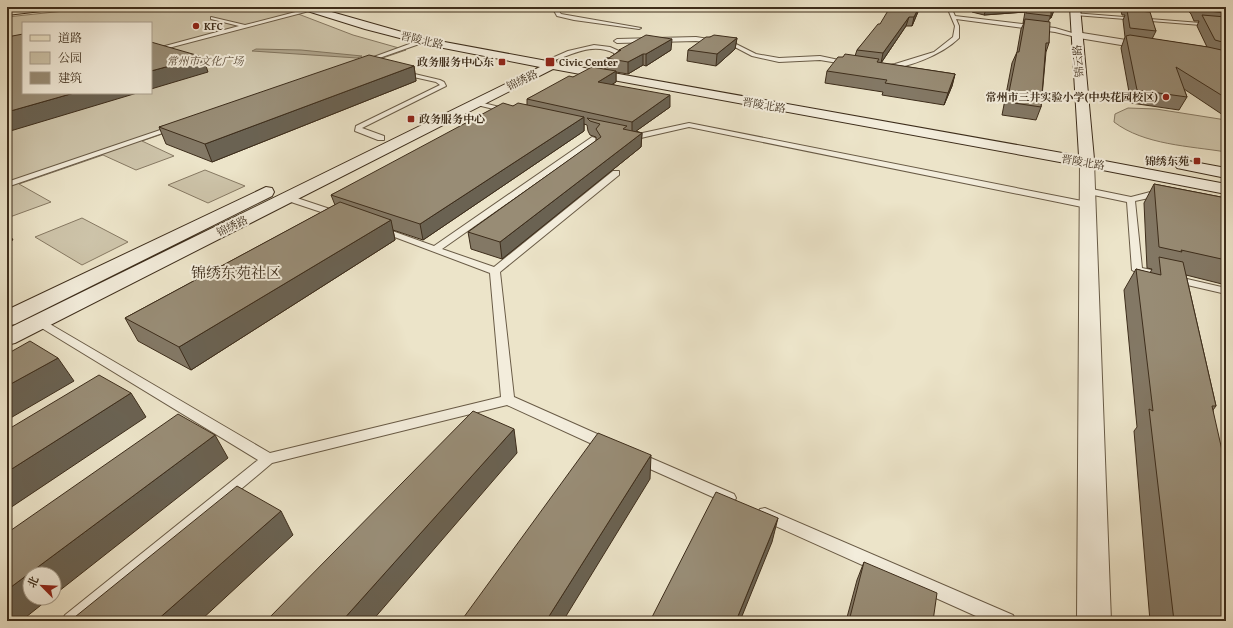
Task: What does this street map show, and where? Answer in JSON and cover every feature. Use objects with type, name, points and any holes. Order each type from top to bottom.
[{"type":"main road","points":[[7,12],[50,7]]},
{"type":"main road","name":"晋陵北路","points":[[336,7],[418,32],[547,62],[608,67],[1086,155],[1226,189]]},
{"type":"main road","name":"晋陵北路","points":[[308,8],[422,42],[547,62],[1086,155],[1108,152]]},
{"type":"main road","name":"锦云路","points":[[1075,10],[1086,155]]},
{"type":"main road","name":"锦绣路","points":[[7,338],[475,103],[547,62]]},
{"type":"main road","name":"锦绣路","points":[[7,319],[173,237],[547,62]]},
{"type":"main road","points":[[1169,163],[1226,173]]},
{"type":"street","points":[[1076,35],[1164,49]]},
{"type":"street","points":[[1086,155],[1094,621]]},
{"type":"lane","points":[[547,62],[575,50],[605,47],[641,27],[574,19],[559,15],[554,7]]},
{"type":"lane","points":[[880,67],[896,66],[936,53],[956,38],[958,26],[949,7]]},
{"type":"lane","points":[[157,49],[308,8]]},
{"type":"lane","points":[[1075,10],[1226,26]]},
{"type":"lane","points":[[213,18],[246,26]]},
{"type":"lane","points":[[956,19],[1076,35]]},
{"type":"lane","points":[[617,41],[702,39],[732,44],[754,56],[779,60],[820,58],[858,64]]},
{"type":"lane","points":[[356,65],[422,42]]},
{"type":"lane","points":[[605,47],[617,52],[618,57],[608,67]]},
{"type":"lane","points":[[382,138],[361,132],[358,127],[443,86],[442,83],[438,81],[397,72]]},
{"type":"lane","points":[[475,103],[520,113]]},
{"type":"lane","points":[[7,185],[184,124]]},
{"type":"lane","points":[[617,134],[632,138],[688,125],[1087,198],[1131,200],[1158,193],[1173,196]]},
{"type":"lane","points":[[435,249],[595,139]]},
{"type":"lane","points":[[495,271],[616,173]]},
{"type":"lane","points":[[288,198],[354,221]]},
{"type":"lane","points":[[1131,200],[1137,270],[1226,291]]},
{"type":"lane","points":[[369,226],[495,271]]},
{"type":"lane","points":[[495,271],[508,400]]},
{"type":"lane","points":[[39,322],[268,459]]},
{"type":"lane","points":[[70,621],[268,459],[508,400],[740,503]]},
{"type":"lane","points":[[754,509],[1007,621]]},
{"type":"green space","name":"常州市文化广场","points":[[102,7],[280,7],[353,35],[406,50],[142,141],[174,156],[136,170],[103,155],[19,184],[51,202],[7,218],[7,17]]},
{"type":"green space","points":[[1128,108],[1156,109],[1226,120],[1226,152],[1183,146],[1139,136],[1114,122],[1115,114]]},
{"type":"green space","points":[[205,170],[245,186],[208,203],[168,185]]},
{"type":"green space","points":[[82,218],[128,242],[82,265],[35,237]]},
{"type":"shaded area","points":[[256,49],[301,50],[362,56],[357,58],[252,51]]},
{"type":"building","points":[[897,7],[919,7],[914,17],[909,17],[883,53],[857,50],[878,24],[880,24],[889,9]]},
{"type":"building","points":[[1027,7],[1055,8],[1051,9],[1051,16],[1026,13]]},
{"type":"building","points":[[1124,7],[1146,7],[1147,10],[1125,8]]},
{"type":"building","points":[[1198,7],[1226,7],[1226,13],[1200,10]]},
{"type":"building","points":[[1127,10],[1150,12],[1156,31],[1130,28]]},
{"type":"building","points":[[1202,15],[1226,17],[1226,43],[1215,40]]},
{"type":"building","points":[[1025,19],[1050,22],[1049,43],[1046,43],[1041,107],[1007,102]]},
{"type":"building","points":[[22,34],[22,94],[70,94],[7,112],[7,37]]},
{"type":"building","points":[[646,35],[672,39],[646,54],[643,54],[628,62],[605,58],[609,58],[621,50],[619,50]]},
{"type":"building","points":[[714,35],[737,38],[717,54],[688,50],[706,37]]},
{"type":"building","points":[[1130,35],[1226,51],[1226,98],[1176,67],[1187,97],[1137,90],[1126,36]]},
{"type":"building","points":[[152,42],[203,57],[152,71]]},
{"type":"building","points":[[845,54],[879,59],[877,62],[955,74],[948,93],[885,83],[887,80],[827,71],[838,57],[843,57]]},
{"type":"building","points":[[369,55],[414,66],[205,144],[159,127]]},
{"type":"building","points":[[592,67],[616,71],[598,82],[670,95],[632,122],[527,99],[569,76],[573,77]]},
{"type":"building","points":[[503,103],[513,106],[518,103],[584,117],[420,224],[331,195]]},
{"type":"building","points":[[587,118],[627,126],[623,129],[642,133],[500,242],[468,232],[601,137],[596,129],[600,124],[590,121]]},
{"type":"building","points":[[1154,184],[1226,198],[1226,260],[1181,250],[1182,252],[1159,247]]},
{"type":"building","points":[[340,202],[391,220],[179,347],[125,318]]},
{"type":"building","points":[[1159,257],[1183,262],[1216,406],[1212,406],[1226,468],[1226,621],[1174,621],[1149,409],[1153,411],[1136,269],[1161,275]]},
{"type":"building","points":[[30,341],[58,358],[7,386],[7,354]]},
{"type":"building","points":[[99,375],[131,393],[7,472],[7,430]]},
{"type":"building","points":[[473,411],[514,429],[342,621],[266,621]]},
{"type":"building","points":[[178,414],[215,435],[39,566],[22,566],[22,579],[7,590],[7,533]]},
{"type":"building","points":[[598,433],[651,455],[546,621],[461,621]]},
{"type":"building","points":[[237,486],[281,511],[156,621],[70,621]]},
{"type":"building","points":[[716,492],[778,518],[736,621],[650,621]]},
{"type":"building","points":[[864,562],[937,593],[933,621],[849,621]]},
{"type":"tunnel","points":[[7,9],[23,7]]},
{"type":"place","name":"KFC","points":[[196,26]]},
{"type":"place","name":"政务服务中心东","points":[[502,62]]},
{"type":"place","name":"Civic Center","points":[[550,62]]},
{"type":"place","name":"常州市三井实验小学(中央花园校区)","points":[[1166,97]]},
{"type":"place","name":"政务服务中心","points":[[411,119]]},
{"type":"place","name":"锦绣东苑","points":[[1197,161]]},
{"type":"district","name":"锦绣东苑社区","points":[[236,273]]}]
